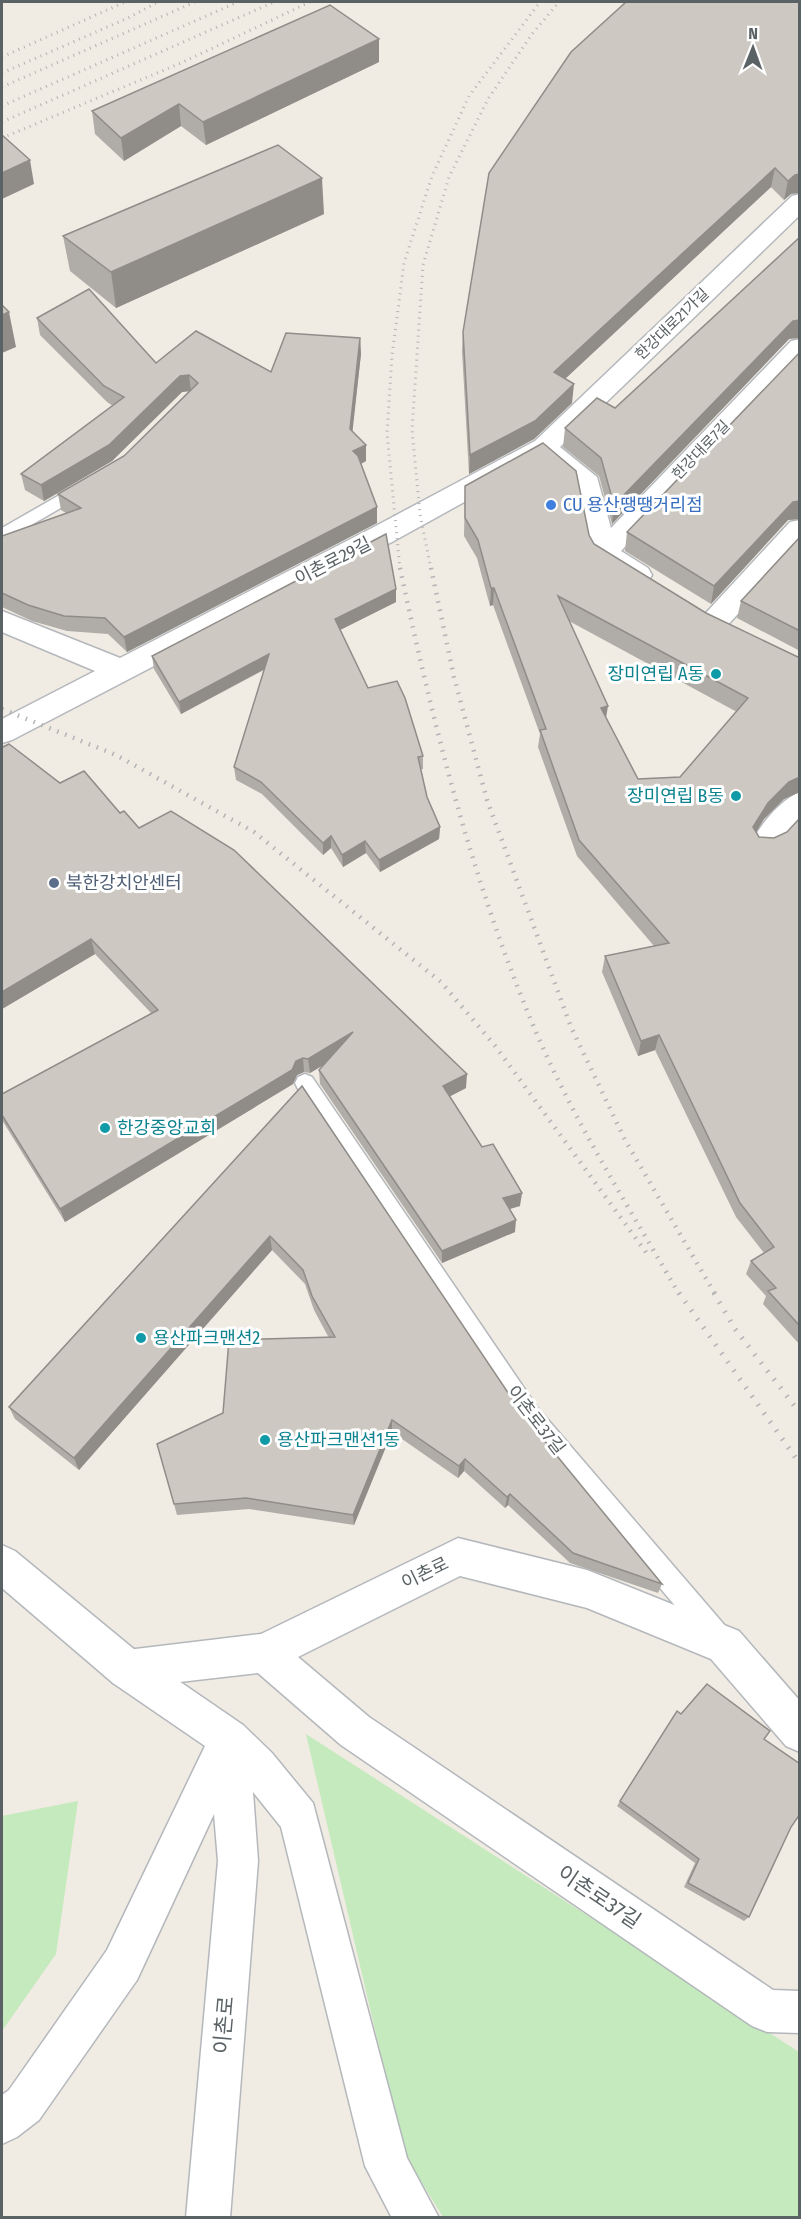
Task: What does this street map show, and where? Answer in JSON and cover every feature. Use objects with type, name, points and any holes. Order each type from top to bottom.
[{"type":"street","name":"한강대로21가길","points":[[544,447],[798,205]]},
{"type":"street","name":"한강대로7길","points":[[603,553],[800,347]]},
{"type":"street","points":[[544,447],[588,484],[603,553],[663,590]]},
{"type":"street","name":"이촌로29길","points":[[2,732],[382,535],[544,447]]},
{"type":"street","points":[[713,621],[800,529]]},
{"type":"street","points":[[2,621],[120,670]]},
{"type":"street","points":[[766,843],[800,804]]},
{"type":"street","name":"이촌로","points":[[127,1669],[264,1653],[458,1557],[587,1589],[725,1645]]},
{"type":"street","points":[[2,1564],[127,1669],[229,1739],[258,1767],[299,1817],[387,2166],[417,2217]]},
{"type":"street","name":"이촌로37길","points":[[725,1645],[800,1732]]},
{"type":"street","name":"이촌로37길","points":[[264,1653],[355,1731],[767,2011],[800,2012]]},
{"type":"street","points":[[2,2122],[24,2105],[122,1965],[229,1739]]},
{"type":"street","name":"이촌로","points":[[208,2217],[238,1861],[229,1739]]},
{"type":"lane","points":[[2,536],[98,479]]},
{"type":"lane","name":"이촌로37길","points":[[305,1083],[529,1415],[725,1645]]},
{"type":"green space","points":[[306,1734],[799,2052],[799,2217],[443,2217],[404,2154]]},
{"type":"green space","points":[[78,1801],[56,1954],[2,2031],[2,1816]]},
{"type":"building","points":[[626,2],[800,2],[800,174],[788,181],[775,168],[554,372],[574,384],[535,421],[470,455],[463,332],[489,173],[571,52]]},
{"type":"building","points":[[330,5],[379,39],[203,122],[179,104],[121,138],[92,111]]},
{"type":"building","points":[[2,135],[30,160],[2,173]]},
{"type":"building","points":[[278,145],[322,178],[111,272],[63,236]]},
{"type":"building","points":[[800,237],[800,320],[793,321],[614,505],[601,458],[565,428],[597,398],[615,408]]},
{"type":"building","points":[[89,289],[156,363],[196,331],[271,372],[286,333],[360,338],[350,429],[366,445],[353,451],[358,456],[377,507],[124,637],[105,618],[64,616],[28,605],[2,593],[2,536],[81,508],[58,494],[124,456],[198,383],[189,375],[180,376],[109,445],[41,485],[21,474],[124,397],[104,386],[37,318]]},
{"type":"building","points":[[2,305],[9,312],[2,315]]},
{"type":"building","points":[[800,352],[800,501],[793,502],[714,586],[627,532]]},
{"type":"building","points":[[543,443],[576,471],[589,535],[594,544],[706,613],[800,658],[800,777],[789,782],[768,803],[753,827],[759,837],[774,838],[787,832],[800,818],[800,1326],[768,1291],[776,1288],[751,1261],[774,1247],[740,1203],[659,1035],[641,1041],[605,956],[669,943],[579,840],[540,730],[546,729],[494,588],[491,588],[478,540],[465,518],[465,486]],"holes":[[[558,596],[748,698],[680,777],[638,779],[601,708],[608,706]]]},
{"type":"building","points":[[386,534],[396,589],[335,619],[368,688],[397,681],[405,698],[423,756],[418,757],[427,797],[440,827],[379,860],[365,841],[342,855],[331,836],[323,843],[261,782],[234,767],[269,654],[179,702],[152,656]]},
{"type":"building","points":[[800,537],[800,631],[741,601]]},
{"type":"building","points":[[9,744],[60,783],[84,771],[120,813],[124,811],[139,828],[171,811],[234,850],[467,1074],[443,1086],[482,1147],[493,1144],[522,1193],[503,1198],[516,1220],[442,1251],[319,1070],[353,1032],[308,1059],[303,1058],[296,1061],[292,1070],[60,1209],[2,1115],[2,1094],[158,1010],[91,939],[2,992],[2,745],[3,747]]},
{"type":"building","points":[[302,1086],[521,1412],[662,1584],[573,1553],[510,1494],[507,1497],[465,1459],[459,1466],[392,1420],[353,1515],[246,1498],[174,1504],[157,1444],[223,1413],[229,1340],[335,1337],[312,1296],[303,1270],[270,1236],[74,1458],[9,1407]]},
{"type":"building","points":[[707,1684],[770,1731],[764,1739],[800,1764],[800,1814],[791,1827],[749,1917],[688,1883],[699,1859],[620,1801],[677,1711],[681,1714]]},
{"type":"railway","points":[[2,57],[125,2]]},
{"type":"railway","points":[[2,73],[128,18],[158,2]]},
{"type":"railway","points":[[2,87],[195,2]]},
{"type":"railway","points":[[2,106],[238,2]]},
{"type":"railway","points":[[2,122],[274,2]]},
{"type":"railway","points":[[2,138],[181,63],[310,2]]},
{"type":"railway","points":[[400,569],[387,433],[392,356],[404,263],[432,176],[469,96],[540,2]]},
{"type":"railway","points":[[431,569],[420,514],[412,430],[423,265],[449,177],[488,99],[532,34],[559,2]]},
{"type":"railway","points":[[400,568],[426,686],[457,803],[474,862],[513,976],[551,1066],[568,1099],[679,1294]]},
{"type":"railway","points":[[431,568],[454,677],[487,800],[571,1027],[625,1140],[715,1294]]},
{"type":"railway","points":[[2,709],[116,755],[254,832],[441,982],[496,1047],[648,1255]]},
{"type":"railway","points":[[679,1293],[800,1464]]},
{"type":"railway","points":[[714,1293],[735,1329],[800,1413]]},
{"type":"place","name":"CU 용산땡땡거리점","points":[[551,505]]},
{"type":"place","name":"장미연립 A동","points":[[716,674]]},
{"type":"place","name":"장미연립 B동","points":[[736,796]]},
{"type":"place","name":"북한강치안센터","points":[[54,883]]},
{"type":"place","name":"한강중앙교회","points":[[105,1128]]},
{"type":"place","name":"용산파크맨션2","points":[[141,1338]]},
{"type":"place","name":"용산파크맨션1동","points":[[265,1440]]}]
